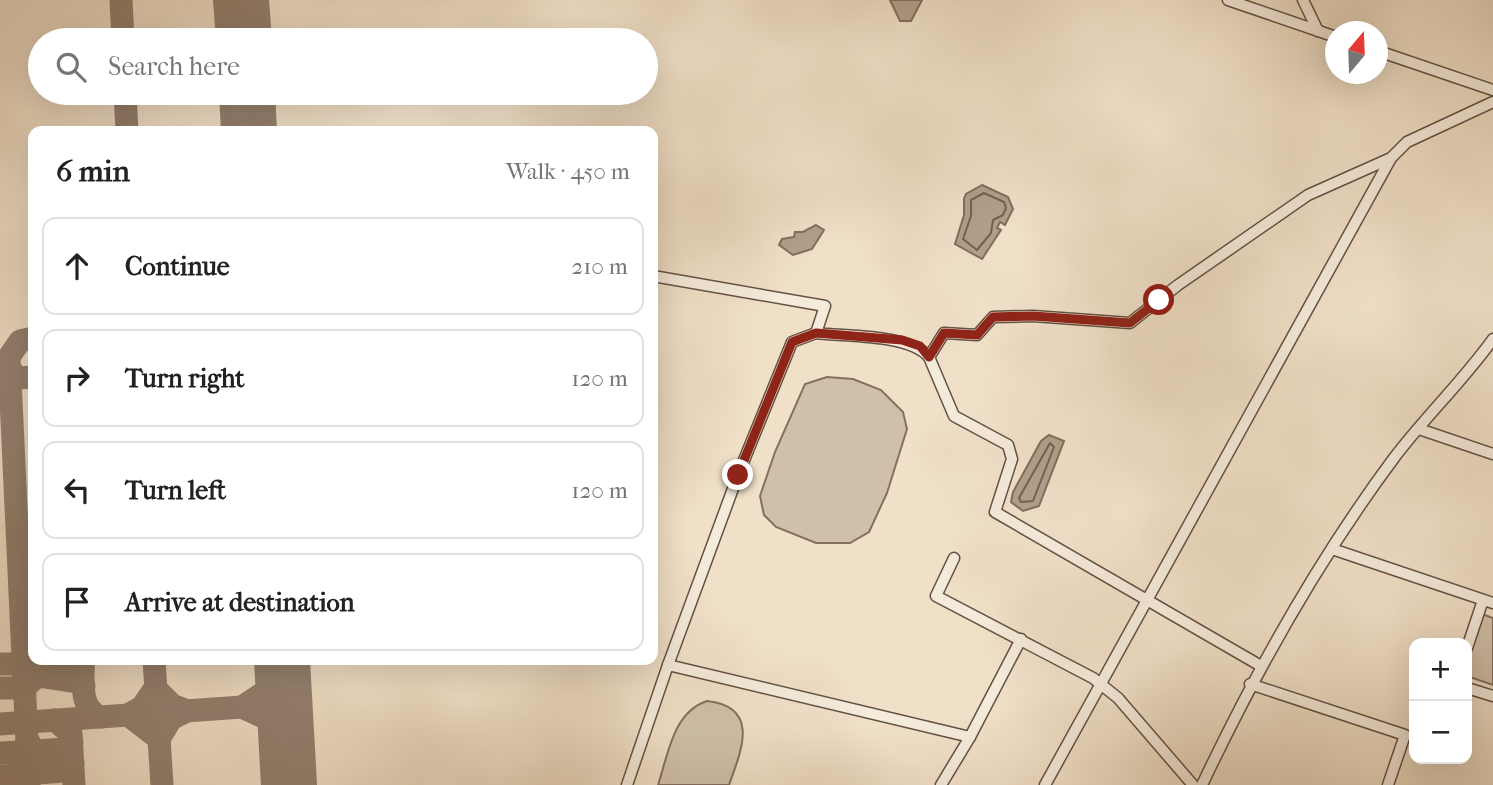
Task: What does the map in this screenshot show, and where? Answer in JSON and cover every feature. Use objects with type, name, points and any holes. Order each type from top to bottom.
[{"type":"street","points":[[1228,0],[1325,33]]},
{"type":"street","points":[[1303,0],[1318,31]]},
{"type":"street","points":[[1388,55],[1493,90]]},
{"type":"street","points":[[1045,785],[1391,158],[1407,142],[1493,102]]},
{"type":"street","points":[[929,357],[944,333],[977,335],[993,317],[1033,316],[1130,323],[1178,285],[1308,195],[1391,158]]},
{"type":"street","points":[[658,277],[825,306],[816,333]]},
{"type":"street","points":[[627,785],[738,475],[792,342],[816,333],[902,340],[920,346],[929,357],[954,416],[1008,445],[1012,459],[995,512],[1261,666]]},
{"type":"street","points":[[1202,785],[1250,684],[1332,549],[1395,457],[1493,339]]},
{"type":"street","points":[[1419,429],[1493,454]]},
{"type":"street","points":[[1332,549],[1488,602],[1472,638]]},
{"type":"street","points":[[954,558],[936,596],[1093,678],[1118,698],[1193,785]]},
{"type":"street","points":[[941,785],[970,737],[1021,639]]},
{"type":"street","points":[[668,665],[970,737]]},
{"type":"street","points":[[1250,684],[1405,735],[1388,785]]},
{"type":"street","points":[[1472,690],[1493,696]]},
{"type":"shaded area","points":[[827,377],[853,379],[881,390],[903,412],[907,429],[887,493],[869,532],[850,543],[816,543],[776,527],[764,515],[760,496],[775,452],[805,384]]},
{"type":"shaded area","points":[[1482,614],[1493,618],[1493,685],[1472,678],[1472,644]]},
{"type":"shaded area","points":[[707,701],[724,705],[735,712],[741,721],[742,745],[729,785],[658,785],[679,725],[686,715]]},
{"type":"water","points":[[890,0],[922,0],[911,21],[900,21]]},
{"type":"water","points":[[982,185],[1008,197],[1013,209],[1005,225],[1000,222],[997,228],[1001,230],[982,259],[955,244],[964,215],[966,194]]},
{"type":"water","points":[[816,225],[824,230],[812,249],[793,255],[779,245],[782,239],[794,237],[795,232],[803,232]]},
{"type":"water","points":[[1049,435],[1064,441],[1039,506],[1023,511],[1011,502],[1013,492],[1041,441]]},
{"type":"taxiway","points":[[121,0],[122,28]]},
{"type":"taxiway","points":[[126,105],[127,126]]},
{"type":"taxiway","points":[[28,339],[20,341],[9,357],[29,785]]},
{"type":"taxiway","points":[[10,370],[19,378],[28,377]]},
{"type":"taxiway","points":[[0,664],[25,664]]},
{"type":"taxiway","points":[[25,671],[32,665]]},
{"type":"taxiway","points":[[80,665],[83,668]]},
{"type":"taxiway","points":[[83,665],[85,701],[89,708],[101,717]]},
{"type":"taxiway","points":[[154,665],[162,785]]},
{"type":"taxiway","points":[[0,724],[242,707],[268,690],[280,665]]},
{"type":"taxiway","points":[[26,686],[38,676],[77,682],[84,686]]},
{"type":"taxiway","points":[[0,688],[18,688],[26,681]]},
{"type":"taxiway","points":[[155,688],[172,705],[187,711],[171,719],[159,739],[128,715],[142,707],[155,688]]},
{"type":"taxiway","points":[[242,707],[268,719],[287,748]]},
{"type":"taxiway","points":[[55,720],[71,734],[74,785]]},
{"type":"taxiway","points":[[0,753],[20,752],[29,742]]},
{"type":"taxiway","points":[[29,746],[35,751],[65,749],[72,742]]},
{"type":"taxiway","points":[[0,776],[20,775],[30,764],[37,773],[64,771],[73,763]]},
{"type":"runway","points":[[241,0],[243,28]]},
{"type":"runway","points":[[248,105],[249,126]]},
{"type":"runway","points":[[282,665],[289,785]]},
{"type":"route","points":[[738,475],[792,342],[816,333],[902,340],[920,346],[929,357],[944,333],[977,335],[993,317],[1033,316],[1130,323],[1159,300]]}]
